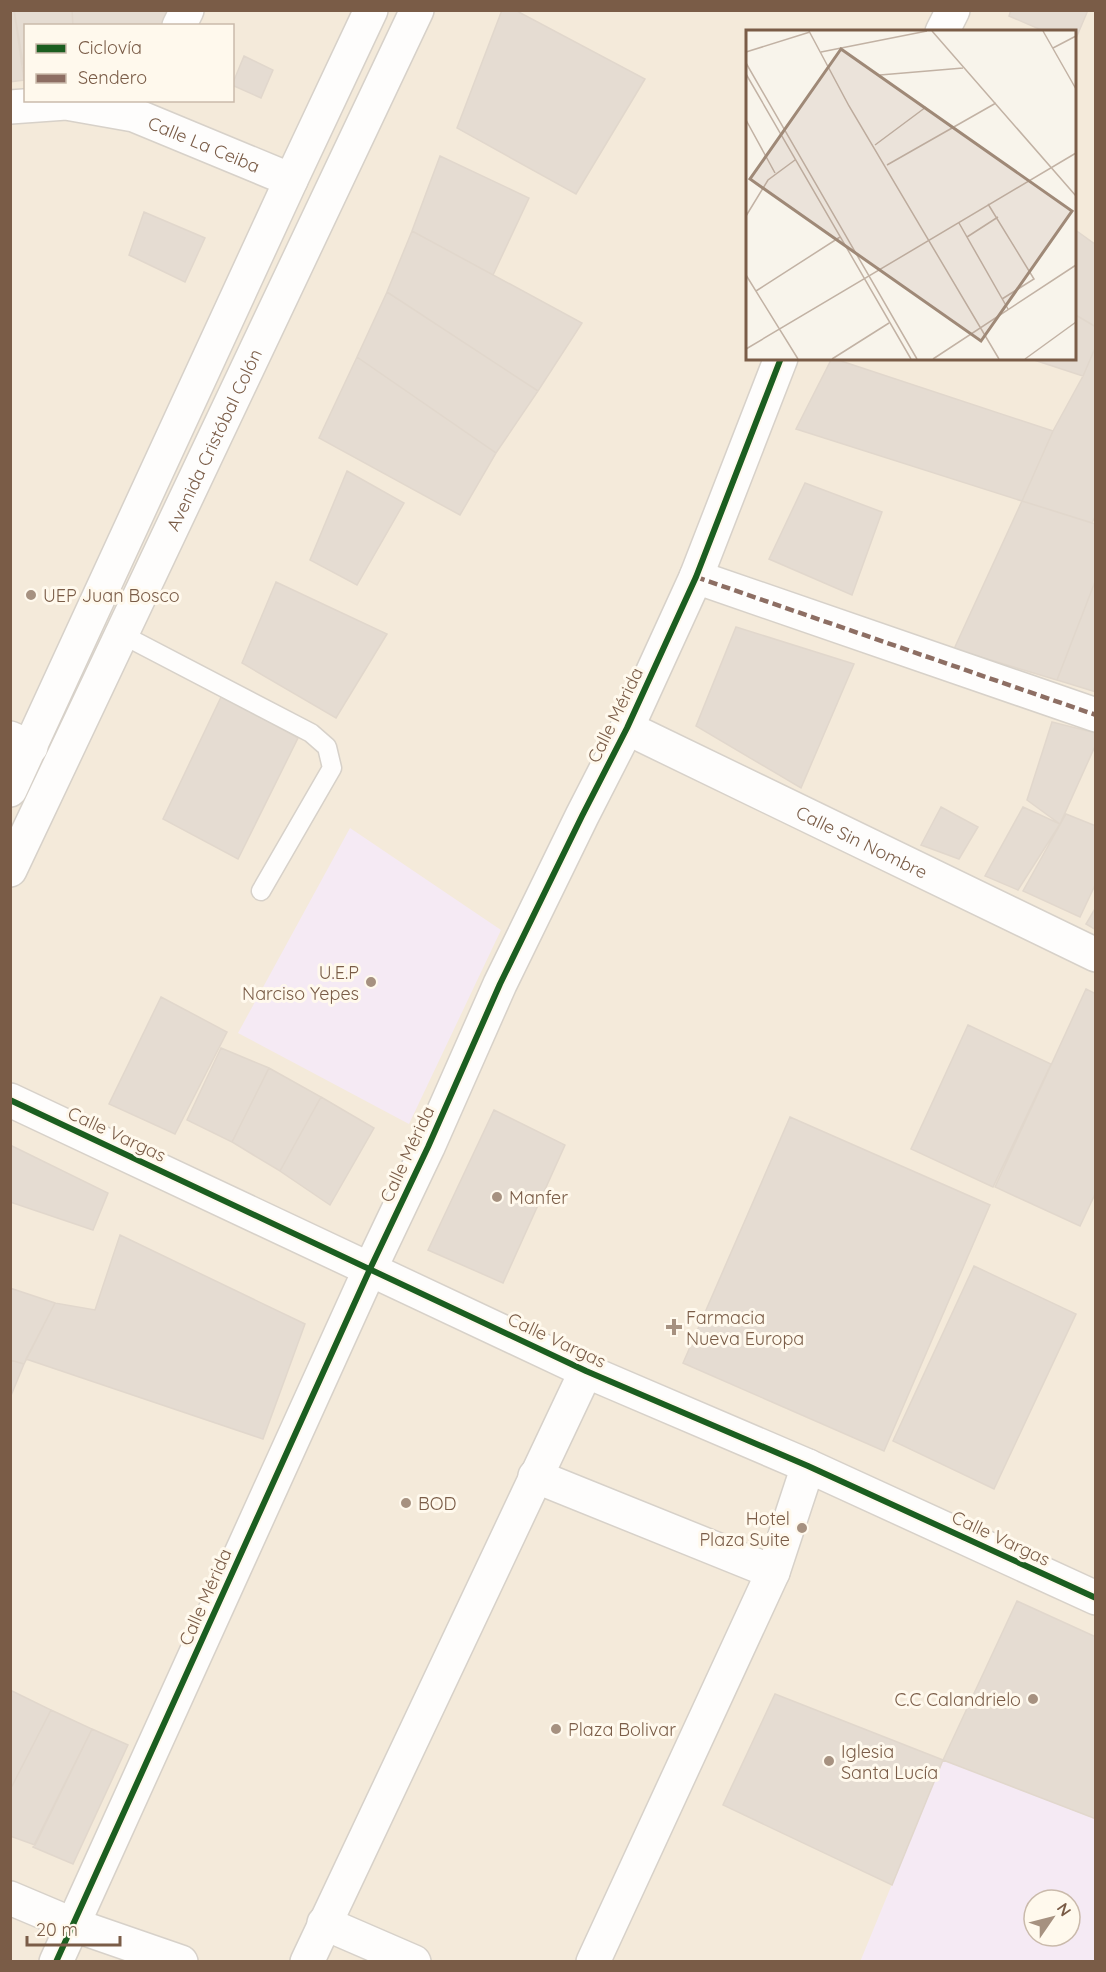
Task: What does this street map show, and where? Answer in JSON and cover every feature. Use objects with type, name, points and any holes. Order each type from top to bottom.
[{"type":"street","points":[[180,24],[187,10]]},
{"type":"street","points":[[10,790],[21,742],[371,10]]},
{"type":"street","name":"Avenida Cristóbal Colón","points":[[10,870],[417,10]]},
{"type":"street","points":[[943,30],[953,10]]},
{"type":"street","name":"Calle La Ceiba","points":[[10,107],[66,103],[138,108],[291,180]]},
{"type":"street","name":"Calle Mérida","points":[[56,1962],[370,1269],[428,1147],[500,984],[627,728],[696,577],[780,360]]},
{"type":"street","points":[[696,577],[1095,715]]},
{"type":"street","name":"Calle Sin Nombre","points":[[627,728],[1095,955]]},
{"type":"street","name":"Calle Vargas","points":[[10,1100],[586,1371],[808,1466],[1095,1598]]},
{"type":"street","points":[[307,1962],[586,1371]]},
{"type":"street","points":[[593,1962],[773,1572],[808,1466]]},
{"type":"street","points":[[535,1476],[773,1572]]},
{"type":"street","points":[[10,1898],[74,1924],[181,1962]]},
{"type":"street","points":[[324,1923],[414,1962]]},
{"type":"lane","points":[[123,635],[311,733],[327,747],[332,768],[261,891]]},
{"type":"shaded area","points":[[11,11],[1095,11],[1095,1961],[11,1961]]},
{"type":"shaded area","name":"U.E.P Narciso Yepes","points":[[350,828],[501,930],[409,1124],[238,1033]]},
{"type":"shaded area","points":[[943,1760],[1095,1819],[1095,1961],[860,1962]]},
{"type":"building","points":[[10,10],[14,10],[24,80],[10,82]]},
{"type":"building","points":[[14,10],[72,10],[73,24],[24,24],[24,68]]},
{"type":"building","points":[[72,10],[169,10],[163,24],[73,24]]},
{"type":"building","points":[[502,10],[515,10],[645,79],[576,194],[457,128]]},
{"type":"building","points":[[1011,10],[1088,10],[1076,38],[1076,30],[1041,30],[1009,16]]},
{"type":"building","points":[[244,56],[273,70],[261,98],[234,86],[234,80]]},
{"type":"building","points":[[440,156],[529,198],[493,275],[412,231]]},
{"type":"building","points":[[144,212],[205,238],[185,282],[129,255]]},
{"type":"building","points":[[1076,230],[1096,245],[1096,327],[1076,315]]},
{"type":"building","points":[[412,231],[582,323],[538,391],[387,292]]},
{"type":"building","points":[[387,292],[538,391],[496,453],[357,357]]},
{"type":"building","points":[[1076,315],[1096,327],[1096,346],[1083,376],[1034,360],[1076,360]]},
{"type":"building","points":[[1096,346],[1096,515],[1092,523],[1022,501],[1053,431],[1083,376]]},
{"type":"building","points":[[357,357],[496,453],[460,515],[319,438]]},
{"type":"building","points":[[831,360],[838,360],[1053,431],[1022,501],[796,429]]},
{"type":"building","points":[[347,471],[404,503],[357,585],[310,560]]},
{"type":"building","points":[[805,483],[882,512],[852,595],[769,559]]},
{"type":"building","points":[[1022,501],[1096,524],[1096,579],[1057,680],[954,649]]},
{"type":"building","points":[[1096,579],[1096,692],[1057,680]]},
{"type":"building","points":[[276,582],[387,634],[336,718],[242,663]]},
{"type":"building","points":[[736,627],[854,664],[801,788],[696,726]]},
{"type":"building","points":[[222,695],[298,738],[238,859],[163,819]]},
{"type":"building","points":[[1052,722],[1096,733],[1096,744],[1060,824],[1027,800]]},
{"type":"building","points":[[941,807],[978,827],[959,859],[921,845]]},
{"type":"building","points":[[1023,807],[1060,824],[1018,890],[985,876]]},
{"type":"building","points":[[1066,814],[1096,826],[1096,883],[1080,917],[1023,891]]},
{"type":"building","points":[[1096,907],[1096,930],[1086,924]]},
{"type":"building","points":[[1086,989],[1096,994],[1096,1192],[1080,1226],[995,1187]]},
{"type":"building","points":[[161,997],[227,1032],[175,1134],[109,1104]]},
{"type":"building","points":[[968,1025],[1051,1064],[993,1187],[911,1149]]},
{"type":"building","points":[[221,1048],[269,1068],[232,1142],[187,1120]]},
{"type":"building","points":[[269,1068],[321,1097],[280,1171],[232,1142]]},
{"type":"building","points":[[321,1097],[374,1128],[330,1205],[280,1171]]},
{"type":"building","name":"Manfer","points":[[494,1110],[565,1145],[503,1283],[428,1250]]},
{"type":"building","points":[[790,1117],[990,1205],[884,1451],[683,1363]]},
{"type":"building","points":[[10,1145],[108,1193],[93,1230],[10,1202]]},
{"type":"building","points":[[120,1235],[305,1324],[263,1439],[26,1359],[55,1303],[95,1310]]},
{"type":"building","points":[[974,1266],[1076,1314],[994,1489],[893,1441]]},
{"type":"building","points":[[10,1288],[55,1303],[24,1364],[10,1360]]},
{"type":"building","points":[[10,1360],[24,1364],[10,1398]]},
{"type":"building","name":"C.C Calandrielo","points":[[1017,1601],[1096,1637],[1096,1819],[943,1760]]},
{"type":"building","points":[[10,1690],[51,1710],[10,1790]]},
{"type":"building","points":[[775,1694],[943,1760],[892,1885],[723,1805]]},
{"type":"building","points":[[51,1710],[92,1729],[35,1845],[10,1836],[10,1790]]},
{"type":"building","points":[[92,1729],[128,1745],[73,1864],[33,1847]]},
{"type":"marked path","points":[[696,577],[1096,715]]},
{"type":"cycle path","points":[[56,1962],[370,1269],[428,1147],[500,984],[627,728],[696,577],[780,360]]},
{"type":"cycle path","points":[[10,1100],[586,1371],[808,1466],[1096,1598]]},
{"type":"place","name":"UEP Juan Bosco","points":[[31,595]]},
{"type":"place","name":"U.E.P Narciso Yepes","points":[[371,982]]},
{"type":"place","name":"Manfer","points":[[497,1197]]},
{"type":"place","name":"Farmacia Nueva Europa","points":[[674,1327]]},
{"type":"place","name":"BOD","points":[[406,1503]]},
{"type":"place","name":"Hotel Plaza Suite","points":[[802,1528]]},
{"type":"place","name":"C.C Calandrielo","points":[[1033,1699]]},
{"type":"place","name":"Plaza Bolivar","points":[[556,1729]]},
{"type":"place","name":"Iglesia Santa Lucía","points":[[829,1761]]}]
